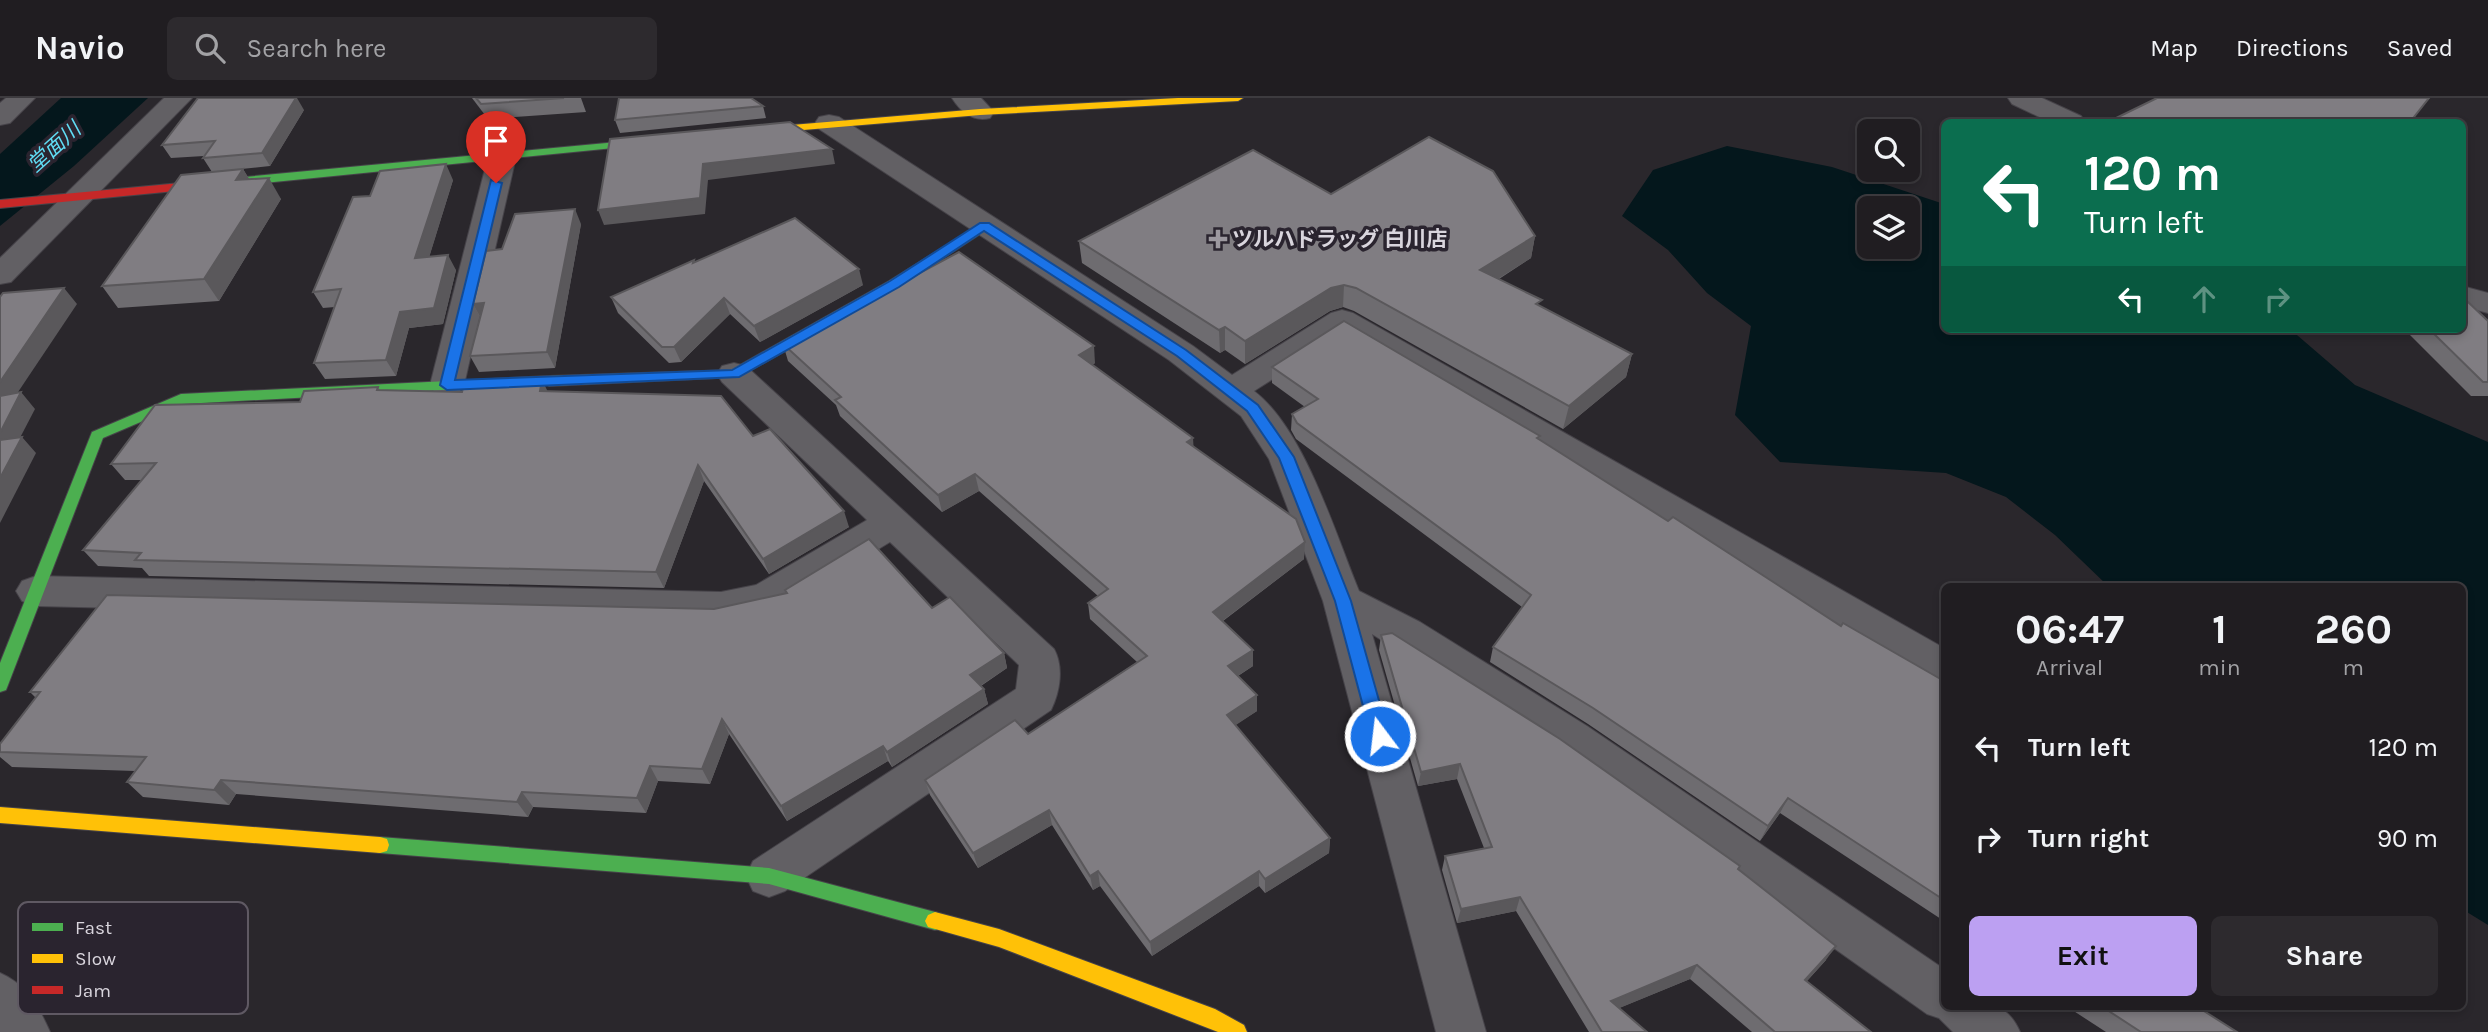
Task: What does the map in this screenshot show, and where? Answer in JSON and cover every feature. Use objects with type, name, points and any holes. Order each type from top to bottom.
[{"type":"street","points":[[0,117],[22,98]]},
{"type":"street","points":[[0,275],[179,98]]},
{"type":"street","points":[[733,133],[972,105],[1238,98]]},
{"type":"street","points":[[2021,98],[2065,119]]},
{"type":"street","points":[[829,123],[1181,353],[1252,408],[1286,457],[1343,601],[1461,1032]]},
{"type":"street","points":[[0,204],[679,139]]},
{"type":"street","points":[[447,385],[502,157]]},
{"type":"street","points":[[0,685],[97,435],[181,399],[734,374],[894,284],[984,226]]},
{"type":"street","points":[[2466,297],[2488,303]]},
{"type":"street","points":[[1232,390],[1342,320],[1941,666]]},
{"type":"street","points":[[734,374],[1040,660],[1036,698],[769,876]]},
{"type":"street","points":[[36,591],[721,607],[766,598],[893,522]]},
{"type":"street","points":[[1343,601],[1406,633],[1572,739],[1941,995]]},
{"type":"street","points":[[0,814],[769,876],[999,938],[1215,1019],[1237,1032]]},
{"type":"street","points":[[0,997],[25,1032]]},
{"type":"street","points":[[1964,1010],[1995,1032]]},
{"type":"water","name":"堂面川","points":[[61,98],[148,98],[74,166],[0,226],[0,154]]},
{"type":"water","points":[[1727,146],[1832,167],[1857,175],[1857,182],[1877,182],[1920,196],[1857,196],[1857,259],[1920,259],[1920,196],[1941,203],[1941,333],[2295,333],[2355,385],[2488,442],[2488,925],[2466,911],[2466,583],[2105,583],[2055,535],[2006,497],[1946,473],[1780,462],[1735,415],[1751,326],[1707,293],[1668,250],[1622,216],[1653,170]]},
{"type":"building","points":[[198,98],[296,98],[262,153],[203,158],[215,141],[162,145]]},
{"type":"building","points":[[476,98],[564,98],[481,104]]},
{"type":"building","points":[[619,98],[751,98],[763,106],[615,120]]},
{"type":"building","points":[[2157,98],[2429,98],[2412,119],[2114,119]]},
{"type":"building","points":[[790,122],[832,149],[703,164],[700,198],[598,210],[610,139]]},
{"type":"building","points":[[1429,137],[1493,171],[1535,236],[1480,270],[1542,300],[1536,304],[1632,354],[1569,406],[1356,288],[1344,285],[1331,288],[1245,341],[1225,327],[1219,330],[1079,241],[1253,150],[1331,194]]},
{"type":"building","points":[[446,164],[415,258],[448,255],[434,308],[400,312],[386,360],[314,363],[341,289],[313,292],[353,197],[370,196],[380,171]]},
{"type":"building","points":[[243,169],[236,180],[269,178],[204,279],[102,286],[181,175]]},
{"type":"building","points":[[575,209],[547,352],[470,356],[484,303],[473,304],[486,251],[502,249],[515,214]]},
{"type":"building","points":[[795,218],[859,269],[754,326],[724,298],[674,347],[662,347],[611,297],[694,260],[693,263]]},
{"type":"building","points":[[959,252],[1094,346],[1079,355],[1193,438],[1187,442],[1296,519],[1305,542],[1213,612],[1253,650],[1228,666],[1257,695],[1227,715],[1330,838],[1265,879],[1259,871],[1150,942],[1098,871],[1090,876],[1049,810],[973,853],[925,780],[1015,720],[1028,734],[1147,656],[1088,603],[1108,589],[975,474],[938,495],[835,400],[841,397],[783,344],[899,279],[903,282]]},
{"type":"building","points":[[64,288],[0,382],[0,297],[3,293]]},
{"type":"building","points":[[2466,301],[2488,321],[2488,382],[2483,382],[2433,333],[2466,333]]},
{"type":"building","points":[[1344,321],[1540,436],[1537,438],[1668,521],[1673,517],[1841,626],[1843,623],[1941,679],[1941,898],[1788,798],[1768,826],[1593,708],[1493,647],[1531,595],[1297,423],[1292,414],[1318,399],[1272,367]]},
{"type":"building","points":[[542,380],[540,391],[721,396],[753,436],[770,429],[844,511],[763,559],[698,465],[656,572],[135,560],[141,553],[83,550],[156,463],[111,464],[155,405],[300,402],[304,391],[378,387],[377,390],[462,392],[464,384]]},
{"type":"building","points":[[21,392],[0,433],[0,396]]},
{"type":"building","points":[[22,437],[0,478],[0,440]]},
{"type":"building","points":[[869,539],[932,608],[950,597],[1004,653],[970,675],[984,689],[887,752],[883,746],[781,806],[722,719],[702,769],[650,766],[637,798],[522,792],[517,802],[221,780],[214,790],[127,782],[146,757],[0,752],[0,744],[40,692],[30,692],[107,595],[714,609],[787,593],[785,590]]},
{"type":"building","points":[[1392,633],[1560,739],[1740,866],[1738,869],[1836,946],[1805,980],[1871,1032],[1775,1032],[1697,965],[1611,1001],[1647,1032],[1602,1032],[1520,897],[1461,909],[1445,856],[1492,847],[1460,764],[1421,772],[1381,635]]},
{"type":"building","points":[[2107,1010],[2202,1010],[2237,1032],[2141,1032]]},
{"type":"traffic: fast","points":[[223,183],[660,141]]},
{"type":"traffic: fast","points":[[0,685],[97,435],[181,399],[549,381]]},
{"type":"traffic: fast","points":[[380,845],[769,876],[935,921]]},
{"type":"traffic: slow","points":[[744,132],[980,112],[1238,98]]},
{"type":"traffic: slow","points":[[549,381],[734,374],[894,284],[984,226]]},
{"type":"traffic: slow","points":[[0,815],[380,845]]},
{"type":"traffic: slow","points":[[935,921],[999,938],[1215,1019],[1237,1032]]},
{"type":"traffic: jam","points":[[0,204],[223,183]]},
{"type":"place","name":"ツルハドラッグ 白川店","points":[[1218,239]]},
{"type":"route","points":[[496,183],[447,385],[734,374],[894,284],[984,226],[1181,353],[1252,408],[1286,457],[1343,601],[1380,736]]}]
